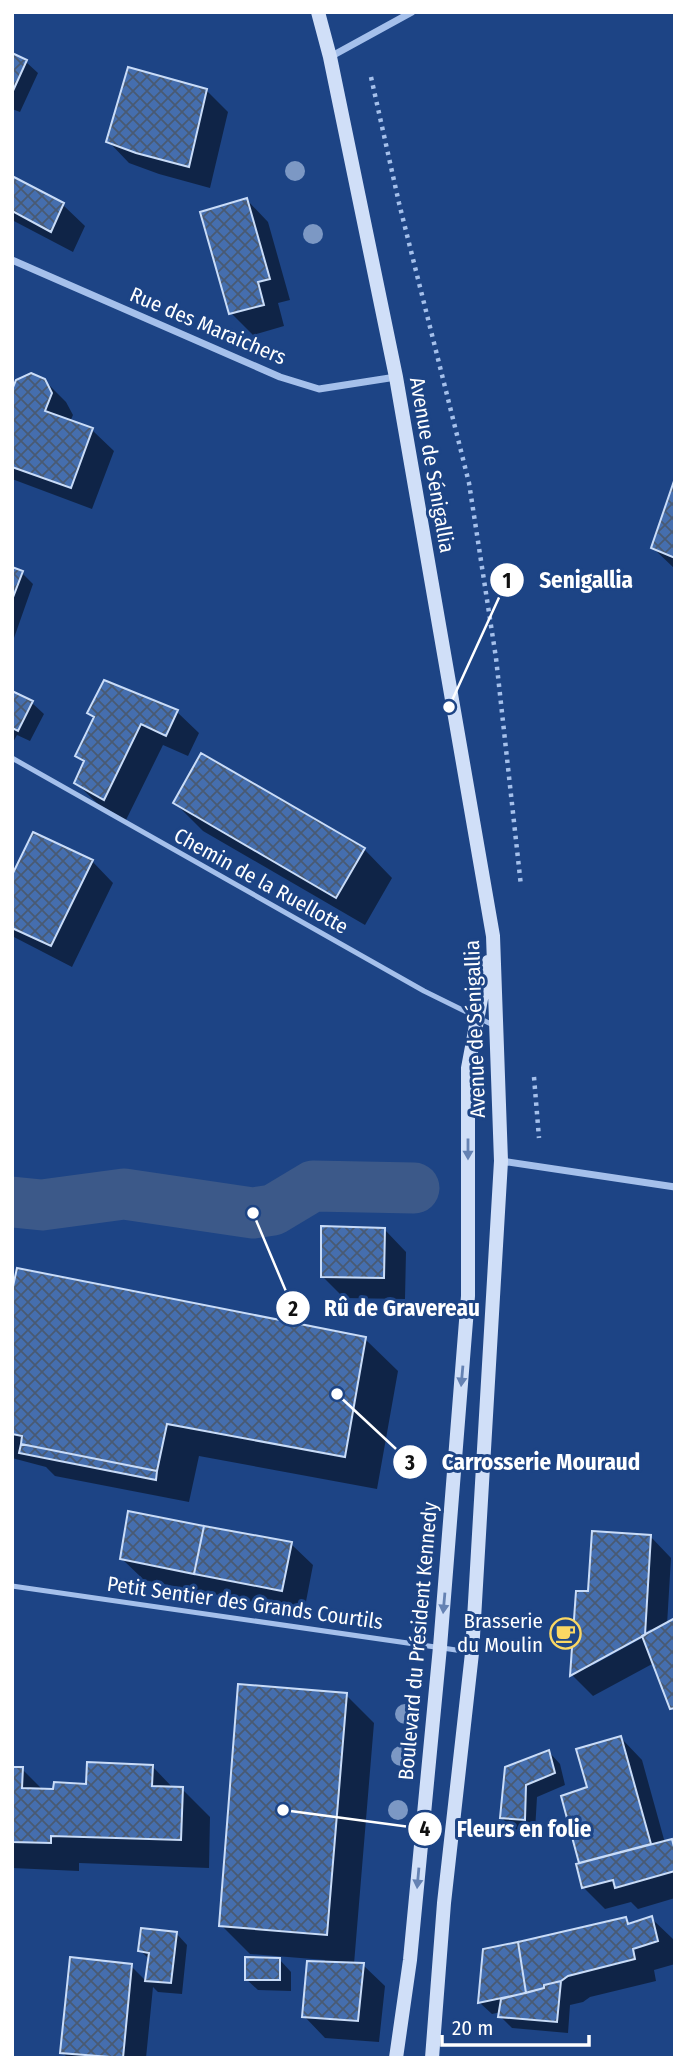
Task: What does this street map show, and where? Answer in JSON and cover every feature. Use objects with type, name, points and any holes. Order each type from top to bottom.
[{"type":"main road","name":"Avenue de Sénigallia","points":[[318,12],[330,57],[396,377],[493,936],[501,1160],[472,1653],[444,1903],[432,2058]]},
{"type":"main road","name":"Boulevard du Président Kennedy","points":[[396,2058],[410,1960],[440,1647],[468,1296],[468,1068],[493,936]]},
{"type":"street","points":[[330,57],[412,12]]},
{"type":"street","name":"Rue des Maraichers","points":[[12,260],[280,377],[319,389],[396,377]]},
{"type":"street","points":[[501,1160],[675,1187]]},
{"type":"lane","name":"Chemin de la Ruellotte","points":[[12,758],[424,990],[496,1027]]},
{"type":"lane","name":"Petit Sentier des Grands Courtils","points":[[12,1586],[472,1653]]},
{"type":"path","points":[[359,42],[376,91],[399,203],[469,484],[496,658],[521,891]]},
{"type":"path","points":[[534,1070],[541,1167]]},
{"type":"building","points":[[12,53],[27,60],[12,93]]},
{"type":"building","points":[[128,67],[207,89],[189,167],[106,142]]},
{"type":"building","points":[[12,176],[64,203],[51,232],[12,211]]},
{"type":"building","points":[[247,198],[270,279],[258,282],[264,305],[229,314],[200,212]]},
{"type":"building","points":[[31,373],[45,379],[52,393],[45,411],[93,428],[71,488],[12,467],[12,390],[16,380]]},
{"type":"building","points":[[675,478],[675,558],[651,548]]},
{"type":"building","points":[[12,567],[23,571],[12,600]]},
{"type":"building","points":[[104,680],[178,710],[166,736],[141,724],[104,800],[74,783],[84,761],[75,756],[94,717],[87,713]]},
{"type":"building","points":[[12,691],[33,701],[18,731],[12,728]]},
{"type":"building","points":[[201,753],[365,848],[336,898],[173,803]]},
{"type":"building","points":[[33,832],[93,860],[51,946],[12,928],[12,875]]},
{"type":"building","points":[[321,1226],[385,1228],[384,1278],[321,1277]]},
{"type":"building","points":[[17,1268],[366,1337],[345,1457],[167,1424],[157,1471],[21,1444],[22,1436],[12,1434],[12,1291]]},
{"type":"building","points":[[21,1444],[157,1471],[156,1480],[19,1453]]},
{"type":"building","points":[[128,1511],[204,1526],[194,1574],[120,1559]]},
{"type":"building","points":[[204,1526],[292,1542],[282,1591],[194,1574]]},
{"type":"building","points":[[592,1531],[651,1535],[645,1635],[570,1676],[576,1591],[588,1591]]},
{"type":"building","points":[[675,1618],[675,1708],[670,1709],[642,1636]]},
{"type":"building","points":[[238,1684],[347,1693],[327,1935],[219,1926]]},
{"type":"building","points":[[621,1736],[651,1844],[579,1863],[561,1796],[587,1787],[576,1749]]},
{"type":"building","points":[[549,1750],[555,1773],[526,1785],[525,1820],[500,1818],[505,1767]]},
{"type":"building","points":[[87,1762],[153,1765],[152,1786],[183,1787],[181,1840],[51,1836],[51,1843],[12,1842],[12,1767],[23,1767],[22,1788],[53,1789],[54,1782],[86,1784]]},
{"type":"building","points":[[672,1839],[675,1871],[615,1888],[613,1880],[582,1888],[576,1864]]},
{"type":"building","points":[[652,1916],[658,1941],[633,1949],[635,1959],[568,1976],[561,1981],[544,1985],[544,1988],[526,1993],[518,1942],[626,1917],[628,1924]]},
{"type":"building","points":[[141,1928],[177,1932],[171,1983],[145,1981],[149,1953],[138,1951]]},
{"type":"building","points":[[518,1942],[526,1993],[478,2003],[483,1949]]},
{"type":"building","points":[[70,1957],[132,1964],[123,2058],[60,2053]]},
{"type":"building","points":[[245,1957],[280,1958],[280,1980],[245,1980]]},
{"type":"building","points":[[307,1961],[364,1963],[358,2021],[302,2017]]},
{"type":"building","points":[[561,1981],[557,2022],[498,2017],[501,1999]]},
{"type":"waterway","points":[[12,1202],[42,1205],[124,1194],[253,1213],[273,1210],[313,1186],[414,1188]]},
{"type":"place","name":"Senigallia","points":[[449,707]]},
{"type":"place","name":"Rû de Gravereau","points":[[253,1213]]},
{"type":"place","name":"Carrosserie Mouraud","points":[[337,1394]]},
{"type":"place","name":"Brasserie du Moulin","points":[[566,1633]]},
{"type":"place","name":"Fleurs en folie","points":[[283,1810]]}]
